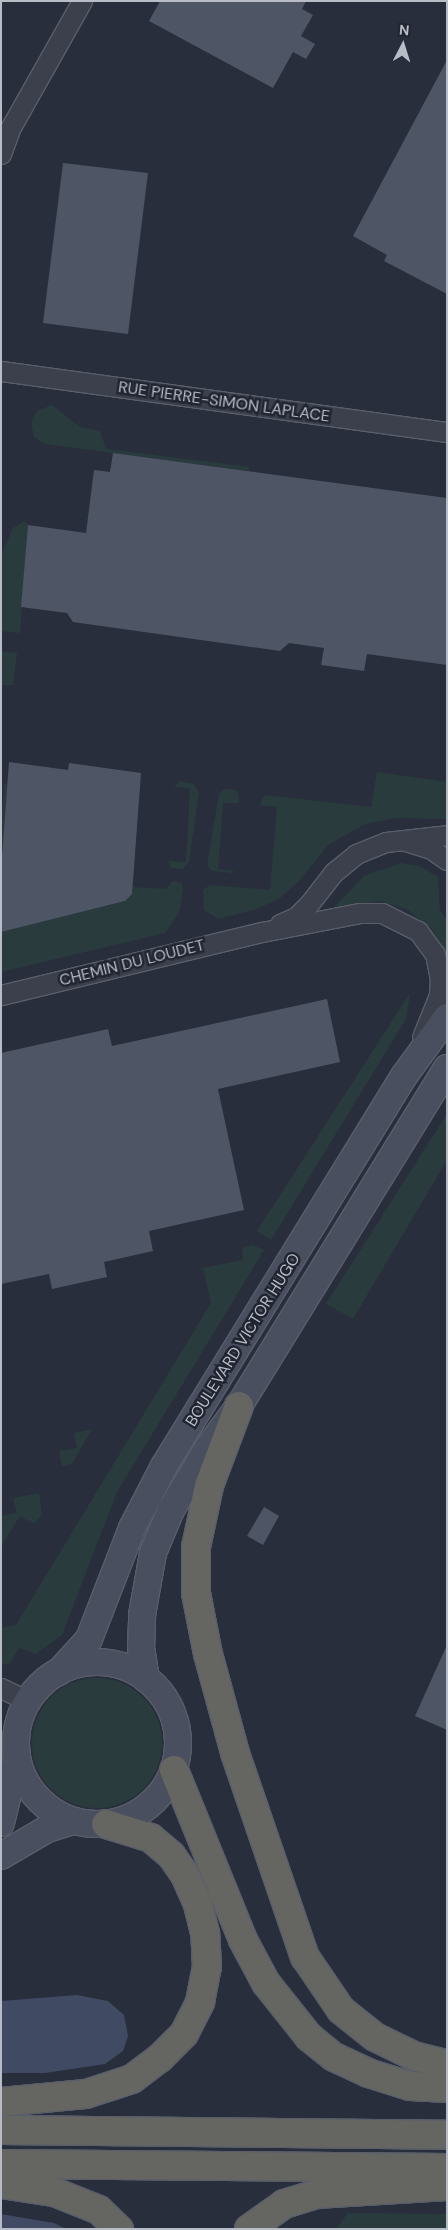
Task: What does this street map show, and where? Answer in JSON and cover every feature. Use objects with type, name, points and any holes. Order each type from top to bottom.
[{"type":"highway","points":[[239,1406],[209,1486],[196,1547],[196,1593],[208,1654],[235,1753],[305,1957],[341,2010],[375,2037],[414,2056],[447,2064]]},
{"type":"highway","points":[[174,1770],[243,1940],[266,1983],[304,2031],[334,2057],[368,2073],[410,2086],[447,2088]]},
{"type":"highway","points":[[1,2102],[86,2094],[132,2079],[160,2058],[184,2034],[200,2002],[208,1967],[204,1933],[197,1902],[185,1875],[171,1856],[151,1838],[106,1824]]},
{"type":"highway","points":[[1,2130],[447,2135]]},
{"type":"highway","points":[[1,2164],[447,2168]]},
{"type":"highway","points":[[1,2184],[54,2192],[99,2210],[119,2229]]},
{"type":"highway","points":[[249,2229],[284,2204],[316,2194],[447,2186]]},
{"type":"main road","name":"BOULEVARD VICTOR HUGO","points":[[59,1672],[89,1639],[132,1528],[164,1466],[404,1076],[447,1017]]},
{"type":"main road","name":"BOULEVARD VICTOR HUGO","points":[[146,1679],[141,1649],[142,1616],[153,1553],[171,1510],[208,1448],[239,1406],[447,1068]]},
{"type":"main road","points":[[1,1823],[17,1758],[20,1719],[28,1701],[42,1684],[59,1672],[89,1663],[104,1663],[133,1671],[146,1679],[161,1693],[177,1730],[174,1770],[154,1801],[139,1813],[106,1824],[74,1821],[53,1811],[37,1797],[24,1778],[17,1758]]},
{"type":"main road","points":[[1,1856],[47,1829],[74,1821]]},
{"type":"street","points":[[1,154],[11,128],[82,1]]},
{"type":"street","name":"RUE PIERRE-SIMON LAPLACE","points":[[1,371],[447,432]]},
{"type":"street","name":"CHEMIN DU LOUDET","points":[[262,932],[296,916],[334,872],[356,854],[386,842],[447,835]]},
{"type":"street","name":"CHEMIN DU LOUDET","points":[[404,840],[431,849],[447,860]]},
{"type":"street","name":"CHEMIN DU LOUDET","points":[[1,995],[262,932],[360,913],[382,913],[418,931],[435,954],[440,979],[438,995],[404,1076]]},
{"type":"street","points":[[1,1688],[28,1701]]},
{"type":"shaded area","points":[[52,405],[80,427],[100,431],[106,449],[249,467],[249,471],[45,444],[34,437],[31,423],[37,411]]},
{"type":"shaded area","points":[[24,521],[28,525],[20,633],[1,631],[1,556],[13,528]]},
{"type":"shaded area","points":[[1,651],[17,653],[13,685],[1,685]]},
{"type":"shaded area","points":[[377,772],[447,782],[447,819],[395,818],[365,824],[328,845],[299,881],[280,898],[257,909],[218,919],[204,910],[203,890],[210,885],[270,890],[277,807],[259,805],[265,795],[371,807]]},
{"type":"shaded area","points":[[179,781],[194,784],[199,792],[189,862],[183,869],[171,868],[168,861],[186,862],[190,788],[174,787]]},
{"type":"shaded area","points":[[4,784],[7,784],[1,869],[1,830]]},
{"type":"shaded area","points":[[224,789],[236,790],[239,797],[239,803],[223,803],[218,869],[234,871],[232,873],[212,871],[207,865],[219,794]]},
{"type":"shaded area","points":[[401,863],[419,866],[438,877],[440,911],[447,920],[447,961],[432,930],[407,909],[380,901],[333,908],[364,876]]},
{"type":"shaded area","points":[[173,881],[182,883],[183,890],[179,913],[165,933],[1,972],[1,932],[122,902],[128,898],[132,887],[166,889]]},
{"type":"shaded area","points":[[410,993],[406,1019],[271,1240],[257,1231]]},
{"type":"shaded area","points":[[447,1114],[447,1160],[353,1319],[326,1304]]},
{"type":"shaded area","points":[[253,1245],[264,1250],[117,1492],[62,1635],[36,1654],[19,1648],[10,1663],[1,1665],[1,1628],[16,1625],[211,1303],[203,1268],[243,1260],[242,1248]]},
{"type":"shaded area","points":[[92,1429],[72,1464],[62,1467],[59,1451],[77,1448],[74,1433]]},
{"type":"shaded area","points":[[39,1493],[42,1514],[34,1524],[20,1516],[1,1546],[1,1516],[17,1513],[13,1498]]},
{"type":"shaded area","points":[[97,1678],[110,1679],[122,1683],[143,1697],[157,1718],[161,1730],[161,1756],[157,1768],[143,1789],[122,1803],[110,1807],[97,1808],[84,1807],[72,1803],[51,1789],[37,1768],[33,1756],[32,1743],[33,1730],[37,1718],[51,1697],[72,1683],[84,1679]]},
{"type":"shaded area","points":[[348,2213],[447,2214],[447,2229],[336,2229]]},
{"type":"water","points":[[77,1995],[108,2001],[124,2015],[128,2036],[123,2051],[105,2064],[45,2073],[1,2073],[1,2001]]},
{"type":"water","points":[[1,2214],[54,2223],[66,2229],[1,2229]]},
{"type":"building","points":[[160,1],[306,1],[302,9],[313,15],[301,36],[315,44],[306,59],[293,52],[273,88],[149,21]]},
{"type":"building","points":[[447,60],[447,294],[384,261],[387,255],[353,236]]},
{"type":"building","points":[[63,163],[148,173],[128,334],[43,323]]},
{"type":"building","points":[[113,453],[447,498],[447,665],[367,654],[364,671],[321,665],[324,648],[289,643],[280,651],[73,622],[67,613],[21,607],[28,525],[86,533],[94,470],[110,472]]},
{"type":"building","points":[[9,762],[68,770],[69,763],[141,773],[132,894],[125,901],[1,932],[1,869]]},
{"type":"building","points":[[327,999],[340,1062],[218,1089],[244,1210],[149,1231],[153,1251],[104,1262],[107,1277],[52,1289],[49,1274],[1,1284],[1,1053],[108,1029],[112,1046]]},
{"type":"building","points":[[264,1507],[279,1516],[263,1545],[247,1536]]},
{"type":"building","points":[[447,1645],[447,1730],[415,1716]]}]
